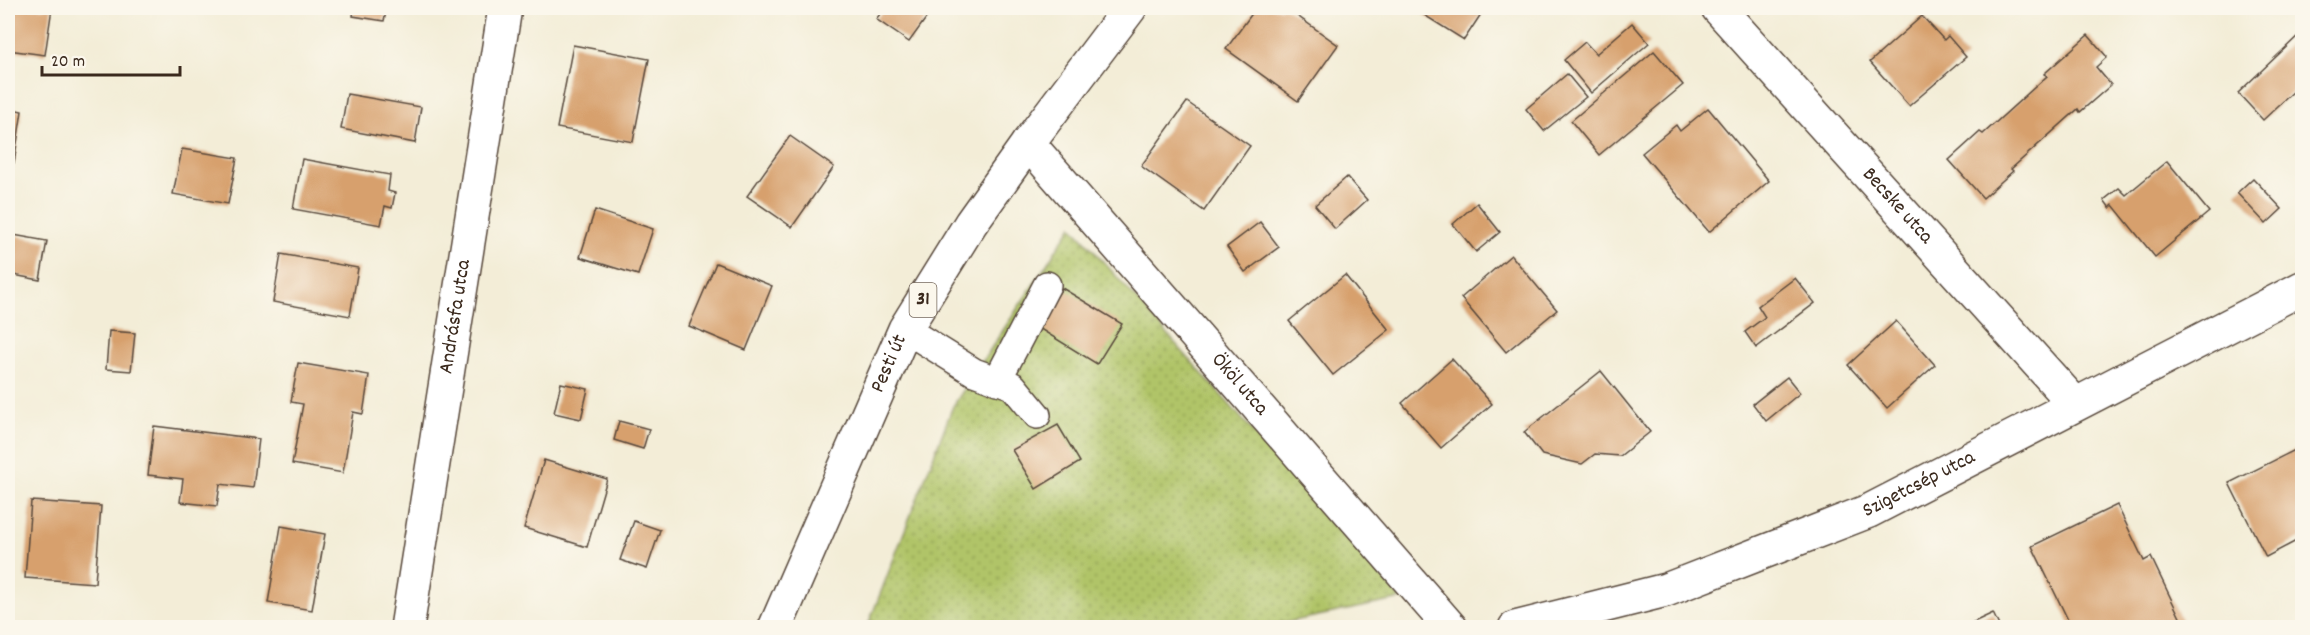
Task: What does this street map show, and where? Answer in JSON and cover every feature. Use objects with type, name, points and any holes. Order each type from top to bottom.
[{"type":"street","name":"Andrásfa utca","points":[[407,627],[505,8]]},
{"type":"street","name":"Pesti út","points":[[775,627],[905,329],[971,223],[1130,8]]},
{"type":"street","name":"Becske utca","points":[[1718,8],[2075,404]]},
{"type":"street","name":"Ököl utca","points":[[1028,143],[1451,627]]},
{"type":"street","name":"Szigetcsép utca","points":[[1515,627],[1666,590],[1869,511],[2302,288]]},
{"type":"lane","points":[[997,381],[1047,285]]},
{"type":"lane","points":[[905,329],[974,372],[1013,386],[1037,415]]},
{"type":"green space","points":[[1072,226],[1401,599],[1264,627],[867,628],[953,406]]},
{"type":"building","points":[[8,8],[52,8],[45,55],[8,50]]},
{"type":"building","points":[[354,8],[387,8],[384,21],[353,16]]},
{"type":"building","points":[[885,8],[913,8],[927,17],[909,42],[876,19]]},
{"type":"building","points":[[1256,8],[1286,8],[1338,45],[1298,101],[1226,49]]},
{"type":"building","points":[[1413,8],[1485,8],[1464,40]]},
{"type":"building","points":[[1922,16],[1944,40],[1948,36],[1966,57],[1909,106],[1870,62]]},
{"type":"building","points":[[1632,23],[1649,43],[1591,93],[1564,60],[1585,42],[1596,54]]},
{"type":"building","points":[[2302,32],[2302,100],[2294,91],[2263,120],[2238,93]]},
{"type":"building","points":[[2088,35],[2107,57],[2096,67],[2111,85],[2080,112],[2078,109],[2011,169],[2013,171],[1983,198],[1949,160],[1980,132],[1983,134],[2047,76],[2044,74]]},
{"type":"building","points":[[573,45],[649,59],[633,142],[557,128]]},
{"type":"building","points":[[1654,51],[1683,85],[1599,155],[1571,121]]},
{"type":"building","points":[[1567,74],[1586,97],[1544,131],[1526,109]]},
{"type":"building","points":[[347,94],[421,107],[415,143],[341,129]]},
{"type":"building","points":[[1187,102],[1250,146],[1204,211],[1141,166]]},
{"type":"building","points":[[8,108],[22,111],[14,163],[8,162]]},
{"type":"building","points":[[1708,108],[1769,181],[1709,232],[1642,153],[1676,125],[1680,131]]},
{"type":"building","points":[[790,136],[834,167],[792,227],[747,196]]},
{"type":"building","points":[[182,149],[237,158],[228,204],[173,194]]},
{"type":"building","points":[[302,159],[390,175],[388,191],[395,193],[392,208],[385,206],[381,225],[293,209]]},
{"type":"building","points":[[2167,161],[2209,212],[2155,257],[2113,205],[2110,208],[2104,200],[2119,188],[2126,195]]},
{"type":"building","points":[[1347,177],[1367,200],[1335,229],[1315,205]]},
{"type":"building","points":[[2253,178],[2282,209],[2266,224],[2237,193]]},
{"type":"building","points":[[1477,203],[1500,232],[1476,252],[1453,224]]},
{"type":"building","points":[[595,210],[653,229],[638,275],[580,257]]},
{"type":"building","points":[[1260,222],[1279,247],[1245,272],[1227,247]]},
{"type":"building","points":[[8,234],[47,241],[40,280],[8,274]]},
{"type":"building","points":[[281,254],[358,268],[350,316],[273,302]]},
{"type":"building","points":[[1511,255],[1557,310],[1506,352],[1461,298]]},
{"type":"building","points":[[716,263],[772,286],[746,350],[689,326]]},
{"type":"building","points":[[1345,275],[1389,330],[1333,375],[1289,321]]},
{"type":"building","points":[[1795,278],[1815,303],[1756,348],[1745,332],[1765,317],[1758,306]]},
{"type":"building","points":[[1062,288],[1122,324],[1097,364],[1037,327]]},
{"type":"building","points":[[1896,321],[1935,365],[1887,408],[1848,365]]},
{"type":"building","points":[[109,331],[135,333],[131,371],[106,369]]},
{"type":"building","points":[[1452,359],[1492,404],[1441,448],[1402,403]]},
{"type":"building","points":[[298,363],[369,375],[363,414],[353,412],[343,473],[292,464],[303,404],[291,402]]},
{"type":"building","points":[[1601,371],[1650,432],[1620,456],[1595,454],[1582,464],[1542,455],[1524,432]]},
{"type":"building","points":[[1787,377],[1800,393],[1766,421],[1753,404]]},
{"type":"building","points":[[561,383],[588,389],[581,419],[554,413]]},
{"type":"building","points":[[619,421],[649,429],[643,449],[614,440]]},
{"type":"building","points":[[1058,425],[1080,462],[1036,489],[1012,450]]},
{"type":"building","points":[[154,426],[259,439],[253,488],[220,484],[217,506],[180,502],[183,479],[148,475]]},
{"type":"building","points":[[2295,450],[2302,464],[2302,538],[2266,557],[2229,483]]},
{"type":"building","points":[[544,460],[607,479],[587,547],[524,528]]},
{"type":"building","points":[[31,501],[101,506],[95,583],[25,578]]},
{"type":"building","points":[[2117,505],[2144,561],[2151,557],[2185,628],[2072,628],[2032,546]]},
{"type":"building","points":[[634,521],[660,530],[647,569],[620,560]]},
{"type":"building","points":[[281,526],[325,534],[312,610],[268,603]]},
{"type":"building","points":[[1993,613],[2000,628],[1961,628]]}]
